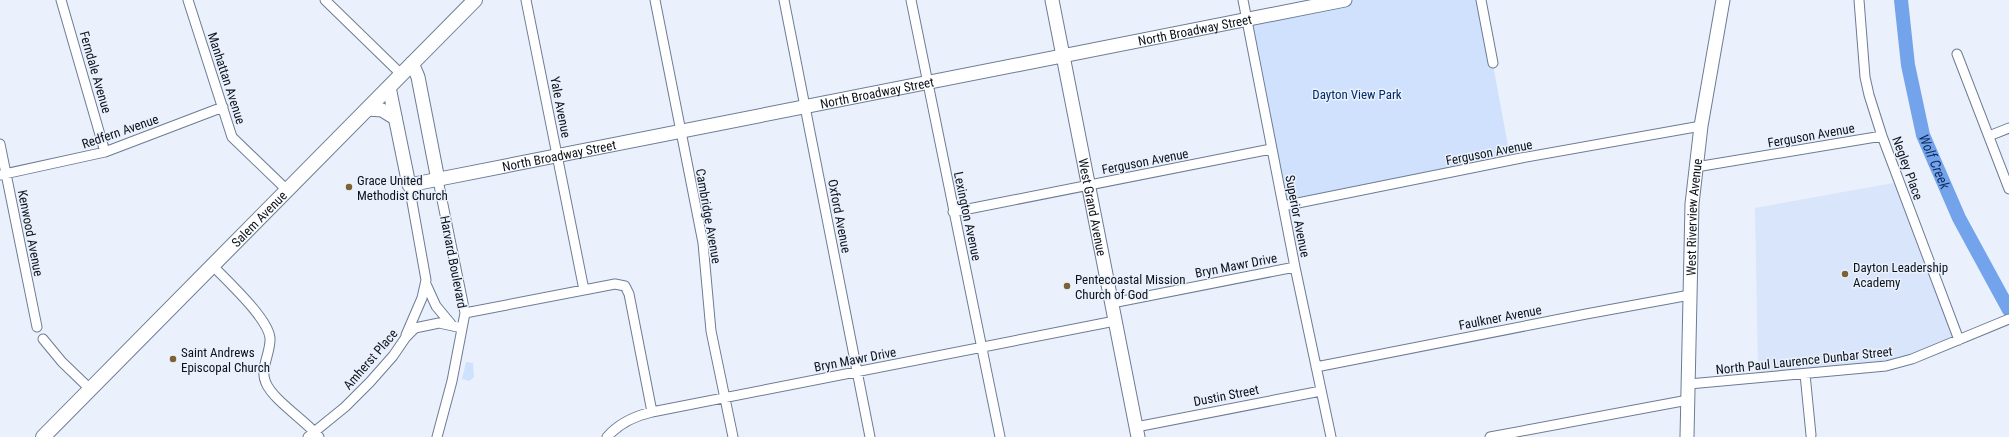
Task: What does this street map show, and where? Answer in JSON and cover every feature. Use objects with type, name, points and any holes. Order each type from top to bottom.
[{"type":"main road","name":"Salem Avenue","points":[[43,437],[368,109],[473,0]]},
{"type":"street","name":"Ferndale Avenue","points":[[61,0],[106,152]]},
{"type":"street","name":"Manhattan Avenue","points":[[188,0],[232,137],[287,190]]},
{"type":"street","points":[[326,0],[401,74],[420,87]]},
{"type":"street","name":"Yale Avenue","points":[[526,0],[584,290]]},
{"type":"street","name":"Cambridge Avenue","points":[[655,0],[703,243],[708,310],[733,437]]},
{"type":"street","name":"Oxford Avenue","points":[[784,0],[870,437]]},
{"type":"street","name":"Lexington Avenue","points":[[911,0],[1000,437]]},
{"type":"street","name":"West Grand Avenue","points":[[1052,0],[1137,432]]},
{"type":"street","name":"Superior Avenue","points":[[1243,0],[1271,149],[1331,437]]},
{"type":"street","name":"North Broadway Street","points":[[408,185],[928,83],[1247,18],[1345,0]]},
{"type":"street","points":[[1481,0],[1493,63]]},
{"type":"street","name":"West Riverview Avenue","points":[[1687,437],[1692,204],[1701,126],[1723,0]]},
{"type":"street","name":"Negley Place","points":[[1859,0],[1868,95],[1959,340]]},
{"type":"street","points":[[1957,54],[2009,189]]},
{"type":"street","name":"Harvard Boulevard","points":[[412,63],[420,87],[465,313],[452,381],[437,437]]},
{"type":"street","name":"Harvard Boulevard","points":[[389,87],[425,268],[426,284],[436,306],[451,324]]},
{"type":"street","name":"Redfern Avenue","points":[[3,175],[106,152],[223,107]]},
{"type":"street","points":[[368,109],[382,110],[395,118]]},
{"type":"street","name":"Ferguson Avenue","points":[[1283,206],[1521,158],[1701,126]]},
{"type":"street","points":[[1989,136],[2009,128]]},
{"type":"street","name":"Ferguson Avenue","points":[[1696,167],[1882,136]]},
{"type":"street","name":"Kenwood Avenue","points":[[0,144],[3,175],[37,327]]},
{"type":"street","name":"Ferguson Avenue","points":[[954,212],[1271,149]]},
{"type":"street","points":[[212,265],[260,316],[267,326],[270,340],[264,376],[269,389],[314,435]]},
{"type":"street","name":"Bryn Mawr Drive","points":[[1112,303],[1295,267]]},
{"type":"street","name":"Harvard Boulevard","points":[[406,337],[426,284]]},
{"type":"street","points":[[465,313],[618,284],[625,286],[628,291],[652,412]]},
{"type":"street","name":"Faulkner Avenue","points":[[1316,367],[1690,295]]},
{"type":"street","name":"North Paul Laurence Dunbar Street","points":[[1689,384],[1877,368],[1899,363],[2009,319]]},
{"type":"street","name":"Bryn Mawr Drive","points":[[607,437],[617,427],[629,420],[652,412],[1115,321]]},
{"type":"street","name":"Amherst Place","points":[[314,435],[370,382],[415,328],[428,324],[451,324],[462,328]]},
{"type":"street","points":[[43,339],[62,362],[90,389]]},
{"type":"street","points":[[1805,374],[1811,435]]},
{"type":"street","name":"Dustin Street","points":[[1137,432],[1321,391]]},
{"type":"street","points":[[1490,437],[1688,400]]},
{"type":"shaded area","name":"Dayton Leadership Academy","points":[[1899,182],[1959,340],[1912,359],[1755,379],[1758,370],[1755,208]]},
{"type":"green space","name":"Dayton View Park","points":[[1345,0],[1481,0],[1511,162],[1283,206],[1247,18]]},
{"type":"green space","points":[[466,362],[473,363],[474,377],[469,381],[462,379]]},
{"type":"waterway","name":"Wolf Creek","points":[[1901,0],[1908,65],[1923,135],[1959,218],[2009,310]]},
{"type":"place","name":"Grace United Methodist Church","points":[[349,187]]},
{"type":"place","name":"Dayton Leadership Academy","points":[[1845,274]]},
{"type":"place","name":"Pentecoastal Mission Church of God","points":[[1067,286]]},
{"type":"place","name":"Saint Andrews Episcopal Church","points":[[173,359]]}]
